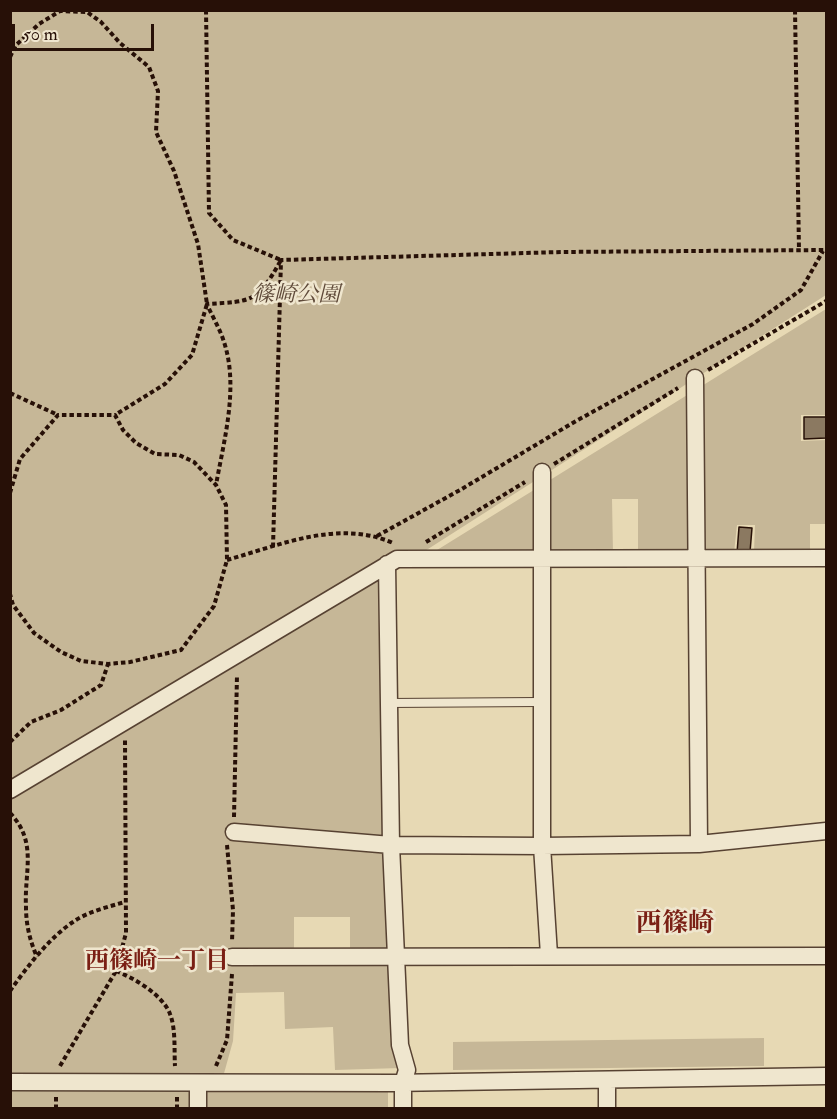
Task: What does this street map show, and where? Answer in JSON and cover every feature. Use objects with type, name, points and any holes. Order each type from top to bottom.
[{"type":"street","points":[[695,378],[699,844]]},
{"type":"street","points":[[542,472],[540,560],[542,846],[549,955]]},
{"type":"street","points":[[10,790],[398,558],[697,560],[826,558]]},
{"type":"street","points":[[398,558],[388,704],[395,957],[400,1045],[407,1070],[403,1083],[403,1108]]},
{"type":"street","points":[[234,832],[391,845],[542,846],[699,844],[826,831]]},
{"type":"street","points":[[232,957],[826,956]]},
{"type":"street","points":[[10,1082],[403,1083],[826,1076]]},
{"type":"street","points":[[607,1081],[607,1108]]},
{"type":"street","points":[[198,1108],[204,1083]]},
{"type":"lane","points":[[388,704],[540,702]]},
{"type":"path","points":[[206,10],[209,213],[233,240],[281,260],[561,252],[825,250]]},
{"type":"path","points":[[795,10],[799,250]]},
{"type":"path","points":[[10,57],[16,45],[39,24],[60,11],[87,12],[101,22],[120,43],[149,67],[158,91],[156,132],[174,171],[198,244],[207,304],[224,342],[230,373],[228,416],[216,485]]},
{"type":"path","points":[[227,560],[320,533],[377,536],[576,421],[753,324],[801,290],[825,250]]},
{"type":"path","points":[[207,304],[248,302],[268,284],[281,260]]},
{"type":"path","points":[[273,547],[281,260]]},
{"type":"path","points":[[377,536],[398,558],[826,301]]},
{"type":"path","points":[[10,393],[58,415],[115,416],[165,384],[192,354],[207,304]]},
{"type":"path","points":[[10,493],[20,459],[58,415]]},
{"type":"path","points":[[10,594],[13,605],[34,633],[61,652],[81,661],[108,664],[130,662],[181,650],[214,606],[227,560],[226,505],[216,485],[194,462],[179,456],[155,454],[136,443],[123,430],[115,416]]},
{"type":"path","points":[[204,1083],[227,1040],[233,910],[227,838],[234,832],[238,654]]},
{"type":"path","points":[[10,742],[31,722],[61,710],[101,685],[108,664]]},
{"type":"path","points":[[56,1108],[60,1066],[116,971],[126,933],[125,721]]},
{"type":"path","points":[[10,813],[18,821],[28,839],[26,906],[29,938],[37,957]]},
{"type":"path","points":[[10,991],[37,957],[73,922],[105,907],[125,902]]},
{"type":"path","points":[[116,971],[128,976],[156,996],[170,1014],[177,1108]]},
{"type":"green space","name":"篠崎公園","points":[[10,11],[826,11],[826,295],[381,579],[387,949],[350,949],[350,917],[294,917],[294,948],[226,948],[226,964],[389,963],[390,1039],[400,1068],[335,1070],[333,1027],[285,1029],[284,992],[236,993],[233,1041],[223,1077],[382,1087],[388,1092],[388,1108],[11,1108]]},
{"type":"green space","points":[[826,309],[826,415],[801,415],[801,441],[826,440],[826,524],[810,524],[810,552],[754,552],[755,525],[737,525],[734,553],[638,553],[638,499],[612,499],[613,553],[429,555]]},
{"type":"green space","points":[[764,1038],[764,1066],[453,1070],[453,1042]]},
{"type":"building","points":[[804,417],[826,417],[826,438],[804,439]]},
{"type":"building","points":[[739,527],[752,528],[750,552],[737,553]]},
{"type":"district","name":"西篠崎","points":[[675,925]]},
{"type":"district","name":"西篠崎一丁目","points":[[157,963]]}]
